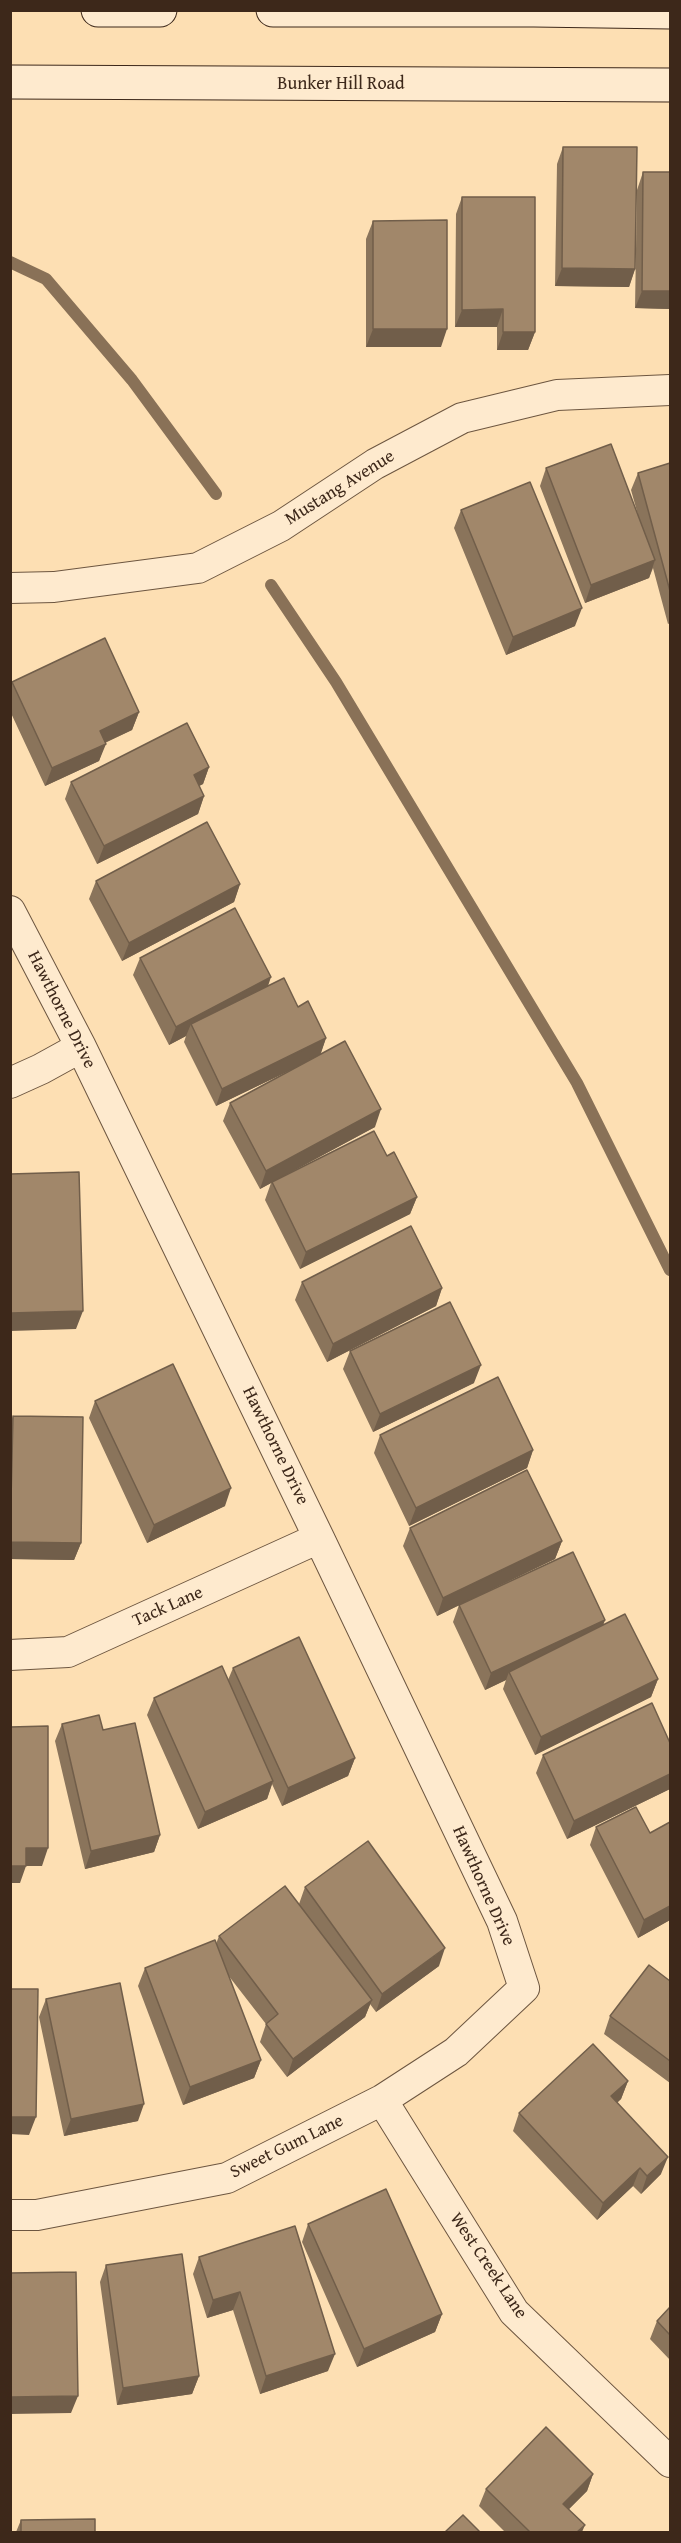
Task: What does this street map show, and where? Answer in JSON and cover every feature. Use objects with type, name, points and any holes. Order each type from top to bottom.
[{"type":"main road","points":[[98,10],[160,10]]},
{"type":"main road","points":[[273,10],[670,12]]},
{"type":"main road","name":"Bunker Hill Road","points":[[10,82],[670,86]]},
{"type":"street","name":"Mustang Avenue","points":[[10,588],[54,586],[198,568],[281,526],[375,464],[462,418],[557,395],[670,390]]},
{"type":"street","name":"Hawthorne Drive","points":[[10,911],[81,1047],[320,1538],[502,1921],[524,1988]]},
{"type":"street","points":[[10,1083],[81,1047]]},
{"type":"street","name":"Tack Lane","points":[[10,1655],[68,1652],[320,1538]]},
{"type":"street","name":"Sweet Gum Lane","points":[[10,2215],[37,2215],[227,2178],[382,2100],[456,2052],[524,1988]]},
{"type":"street","name":"West Creek Lane","points":[[382,2100],[514,2312],[670,2462]]},
{"type":"building","points":[[563,147],[637,147],[635,269],[562,268]]},
{"type":"building","points":[[643,172],[670,172],[670,291],[642,291]]},
{"type":"building","points":[[462,197],[535,197],[535,332],[503,332],[503,309],[462,310]]},
{"type":"building","points":[[447,220],[447,329],[373,329],[373,221]]},
{"type":"building","points":[[611,444],[655,560],[591,585],[546,468]]},
{"type":"building","points":[[670,463],[670,591],[638,473]]},
{"type":"building","points":[[530,482],[582,608],[513,637],[461,510]]},
{"type":"building","points":[[105,638],[139,712],[100,731],[106,744],[52,768],[12,682]]},
{"type":"building","points":[[187,723],[209,767],[194,775],[204,796],[104,846],[71,782]]},
{"type":"building","points":[[207,822],[240,884],[129,943],[96,881]]},
{"type":"building","points":[[235,908],[271,977],[176,1027],[140,958]]},
{"type":"building","points":[[284,978],[298,1007],[308,1001],[326,1038],[222,1089],[191,1024]]},
{"type":"building","points":[[345,1041],[381,1109],[266,1171],[230,1103]]},
{"type":"building","points":[[374,1131],[387,1156],[394,1152],[417,1197],[306,1252],[272,1182]]},
{"type":"building","points":[[79,1172],[83,1311],[10,1313],[10,1174]]},
{"type":"building","points":[[411,1226],[442,1288],[333,1344],[302,1282]]},
{"type":"building","points":[[450,1302],[481,1365],[380,1414],[350,1351]]},
{"type":"building","points":[[173,1364],[231,1488],[154,1525],[95,1401]]},
{"type":"building","points":[[498,1377],[533,1450],[416,1508],[380,1435]]},
{"type":"building","points":[[13,1416],[83,1417],[81,1543],[10,1542]]},
{"type":"building","points":[[527,1470],[562,1541],[443,1598],[410,1528]]},
{"type":"building","points":[[573,1552],[605,1620],[491,1673],[459,1605]]},
{"type":"building","points":[[625,1614],[658,1679],[541,1737],[509,1672]]},
{"type":"building","points":[[299,1637],[355,1758],[288,1788],[233,1668]]},
{"type":"building","points":[[222,1666],[273,1781],[205,1812],[154,1698]]},
{"type":"building","points":[[652,1703],[670,1743],[670,1774],[574,1821],[543,1755]]},
{"type":"building","points":[[99,1715],[103,1730],[135,1723],[160,1835],[91,1851],[62,1724]]},
{"type":"building","points":[[48,1726],[48,1848],[26,1848],[26,1866],[10,1866],[10,1727]]},
{"type":"building","points":[[636,1807],[650,1833],[670,1822],[670,1906],[644,1920],[596,1827]]},
{"type":"building","points":[[368,1841],[445,1948],[382,1994],[305,1887]]},
{"type":"building","points":[[285,1886],[372,2000],[293,2059],[266,2024],[278,2014],[219,1936]]},
{"type":"building","points":[[215,1940],[261,2060],[190,2087],[145,1968]]},
{"type":"building","points":[[649,1965],[670,1981],[670,2061],[610,2016]]},
{"type":"building","points":[[120,1983],[144,2104],[71,2119],[46,1999]]},
{"type":"building","points":[[10,1989],[38,1989],[36,2117],[10,2117]]},
{"type":"building","points":[[593,2044],[628,2081],[611,2096],[668,2157],[647,2176],[640,2168],[603,2203],[519,2113]]},
{"type":"building","points":[[386,2189],[442,2314],[364,2349],[308,2224]]},
{"type":"building","points":[[295,2226],[335,2354],[266,2376],[240,2292],[213,2300],[199,2257]]},
{"type":"building","points":[[182,2254],[199,2376],[123,2388],[106,2265]]},
{"type":"building","points":[[76,2272],[78,2396],[10,2397],[10,2273]]},
{"type":"building","points":[[670,2307],[670,2335],[657,2321]]},
{"type":"building","points":[[546,2427],[593,2474],[563,2504],[585,2525],[577,2532],[530,2532],[486,2489]]},
{"type":"building","points":[[463,2515],[480,2532],[445,2532]]},
{"type":"building","points":[[95,2519],[95,2532],[21,2532],[21,2520]]},
{"type":"waterway","points":[[10,262],[46,279],[132,380],[216,494]]},
{"type":"waterway","points":[[271,585],[336,682],[577,1083],[670,1270]]}]
